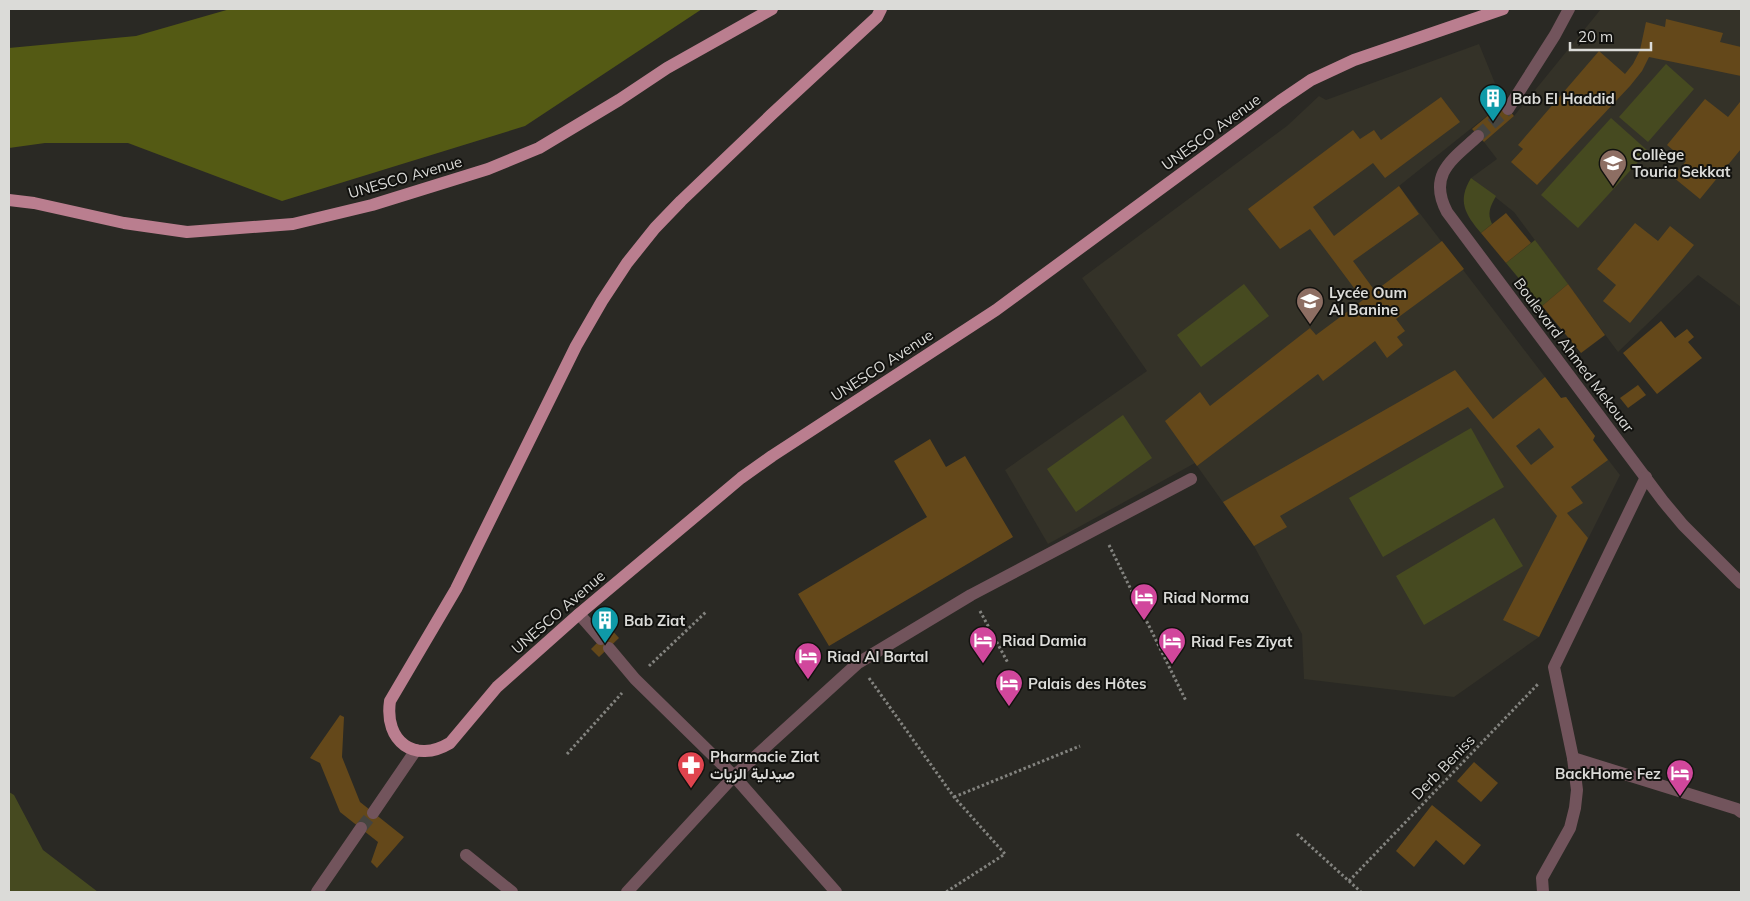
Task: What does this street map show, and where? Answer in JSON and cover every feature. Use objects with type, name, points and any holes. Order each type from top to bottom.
[{"type":"main road","name":"UNESCO Avenue","points":[[9,200],[187,232],[293,224],[372,205],[470,175],[539,148],[619,100],[667,68],[772,9]]},
{"type":"main road","points":[[416,750],[400,741],[390,726],[388,714],[390,702],[456,589],[576,346],[602,300],[627,263],[674,208],[876,17],[881,9]]},
{"type":"main road","name":"UNESCO Avenue","points":[[416,750],[440,749],[450,743],[497,686],[579,614],[741,478],[996,310],[1280,101],[1312,80],[1354,60],[1503,9]]},
{"type":"street","points":[[1508,109],[1570,9]]},
{"type":"street","name":"Boulevard Ahmed Mekouar","points":[[1478,136],[1447,164],[1440,182],[1441,200],[1462,233],[1683,525],[1741,583]]},
{"type":"street","points":[[1543,892],[1542,878],[1570,828],[1578,790],[1574,758],[1554,667],[1646,477]]},
{"type":"street","points":[[627,892],[734,776],[858,664],[971,596],[1191,479]]},
{"type":"street","points":[[579,614],[635,679],[734,776],[836,892]]},
{"type":"street","points":[[374,813],[416,750]]},
{"type":"street","points":[[1574,758],[1737,809],[1741,812]]},
{"type":"street","points":[[317,892],[361,828]]},
{"type":"street","points":[[466,855],[512,892]]},
{"type":"path","points":[[1100,526],[1186,701]]},
{"type":"path","points":[[971,596],[1008,663]]},
{"type":"path","points":[[858,664],[954,798],[1005,854],[946,892]]},
{"type":"path","name":"Derb Beniss","points":[[1349,881],[1554,667]]},
{"type":"path","points":[[954,798],[1080,746]]},
{"type":"path","points":[[1297,834],[1361,892]]},
{"type":"shaded area","name":"Collège Touria Sekkat","points":[[1601,9],[1741,9],[1741,307],[1698,275],[1618,352],[1514,212],[1471,178],[1497,159],[1484,142],[1514,116]]},
{"type":"shaded area","name":"Lycée Oum Al Banine","points":[[1479,44],[1503,103],[1399,186],[1561,398],[1566,397],[1595,436],[1593,440],[1620,475],[1539,637],[1454,697],[1304,679],[1302,634],[1254,546],[1195,463],[1048,544],[1005,470],[1147,371],[1082,278],[1287,126],[1319,96],[1326,100]]},
{"type":"green space","points":[[230,9],[702,9],[525,126],[282,201],[128,143],[45,143],[9,148],[9,48],[136,36]]},
{"type":"green space","points":[[1666,64],[1694,89],[1648,142],[1619,117]]},
{"type":"green space","points":[[1611,118],[1648,151],[1578,228],[1541,195]]},
{"type":"green space","points":[[1471,178],[1496,196],[1490,210],[1492,224],[1481,233],[1471,220],[1465,207],[1464,194]]},
{"type":"green space","points":[[1535,240],[1568,284],[1542,306],[1506,263]]},
{"type":"green space","points":[[1244,284],[1269,316],[1201,367],[1177,335]]},
{"type":"green space","points":[[1123,415],[1152,458],[1076,512],[1047,469]]},
{"type":"green space","points":[[1471,428],[1504,487],[1383,557],[1349,498]]},
{"type":"green space","points":[[1494,518],[1523,566],[1424,625],[1396,576]]},
{"type":"green space","points":[[9,792],[14,795],[43,850],[98,892],[9,892]]},
{"type":"building","points":[[1666,19],[1723,33],[1720,42],[1741,47],[1741,76],[1649,57],[1642,71],[1630,86],[1537,185],[1511,162],[1523,149],[1518,145],[1599,51],[1625,74],[1640,50],[1646,22],[1665,27]]},
{"type":"building","points":[[1441,97],[1460,122],[1385,178],[1373,163],[1313,207],[1334,236],[1399,186],[1419,214],[1353,261],[1375,291],[1442,241],[1464,269],[1396,319],[1405,331],[1397,337],[1403,345],[1387,358],[1375,341],[1323,381],[1318,374],[1197,466],[1165,421],[1200,392],[1210,406],[1310,328],[1316,335],[1363,300],[1310,229],[1280,249],[1248,209],[1353,130],[1360,139],[1374,130],[1381,140]]},
{"type":"building","points":[[1705,99],[1728,117],[1741,103],[1741,149],[1700,199],[1673,177],[1686,161],[1667,145]]},
{"type":"building","name":"Bab El Haddid","points":[[1503,103],[1514,116],[1484,142],[1472,129]]},
{"type":"building","points":[[1506,213],[1531,243],[1506,263],[1481,233]]},
{"type":"building","points":[[1635,223],[1658,241],[1670,226],[1694,245],[1630,323],[1603,301],[1616,285],[1597,269]]},
{"type":"building","points":[[1568,284],[1605,335],[1581,353],[1542,306]]},
{"type":"building","points":[[1661,321],[1675,338],[1687,329],[1694,337],[1688,342],[1702,358],[1657,394],[1623,353]]},
{"type":"building","points":[[1455,370],[1493,419],[1545,377],[1561,398],[1566,397],[1595,436],[1593,440],[1608,460],[1571,487],[1583,503],[1567,513],[1588,538],[1539,637],[1503,620],[1557,516],[1468,407],[1280,516],[1287,527],[1254,546],[1223,502]],"holes":[[[1539,428],[1554,447],[1531,465],[1516,446]]]},
{"type":"building","points":[[1638,385],[1646,395],[1628,408],[1620,398]]},
{"type":"building","points":[[930,439],[946,467],[965,456],[1013,537],[829,646],[798,594],[927,517],[894,461]]},
{"type":"building","name":"Bab Ziat","points":[[611,629],[619,638],[599,657],[591,649]]},
{"type":"building","points":[[340,715],[344,717],[342,757],[360,802],[404,837],[377,868],[371,862],[378,842],[340,812],[320,763],[310,758]]},
{"type":"building","points":[[1474,762],[1498,783],[1481,802],[1457,781]]},
{"type":"building","points":[[1432,805],[1481,845],[1464,865],[1436,840],[1414,867],[1396,851]]},
{"type":"tunnel","points":[[1478,136],[1508,109]]},
{"type":"tunnel","points":[[361,828],[373,813]]},
{"type":"place","name":"Bab El Haddid","points":[[1493,122]]},
{"type":"place","name":"Collège Touria Sekkat","points":[[1613,187]]},
{"type":"place","name":"Lycée Oum Al Banine","points":[[1310,325]]},
{"type":"place","name":"Riad Norma","points":[[1144,621]]},
{"type":"place","name":"Bab Ziat","points":[[605,644]]},
{"type":"place","name":"Riad Damia","points":[[983,664]]},
{"type":"place","name":"Riad Fes Ziyat","points":[[1172,665]]},
{"type":"place","name":"Riad Al Bartal","points":[[808,680]]},
{"type":"place","name":"Palais des Hôtes","points":[[1009,707]]},
{"type":"place","name":"Pharmacie Ziat صيدلية الزيات","points":[[691,789]]},
{"type":"place","name":"BackHome Fez","points":[[1680,797]]}]
